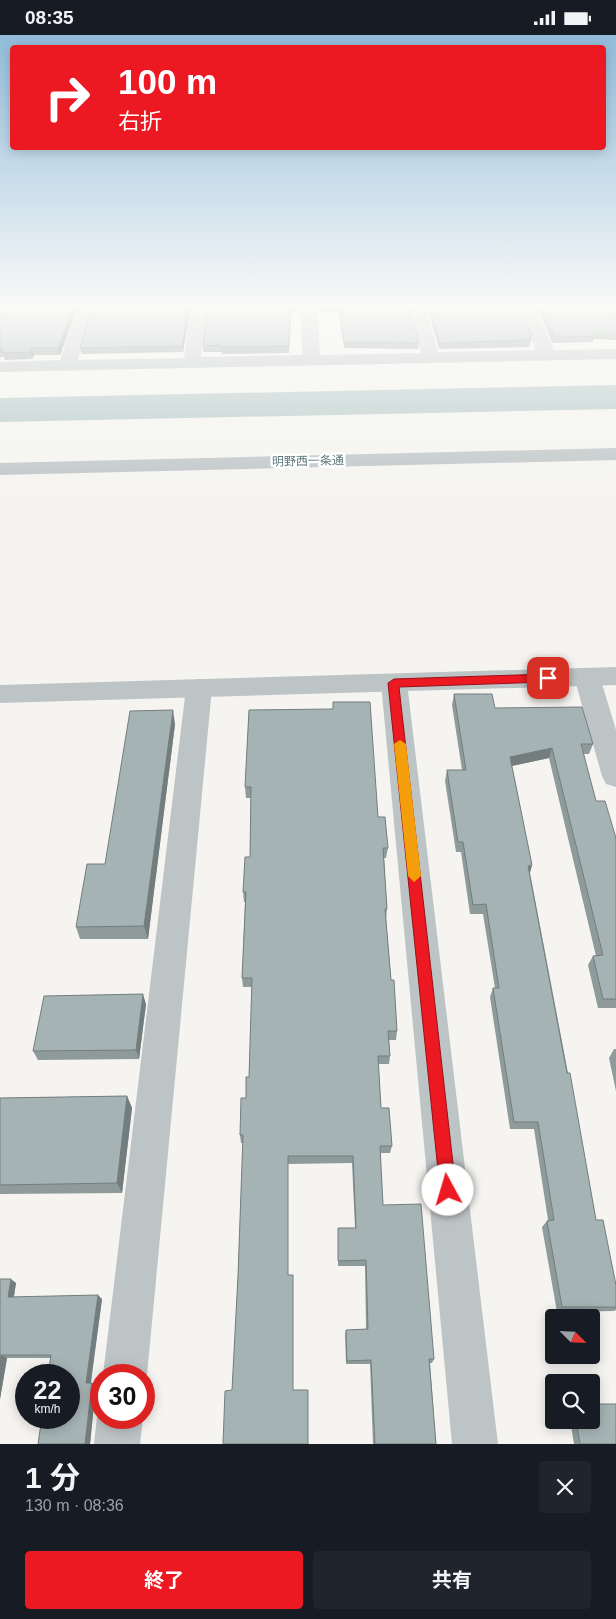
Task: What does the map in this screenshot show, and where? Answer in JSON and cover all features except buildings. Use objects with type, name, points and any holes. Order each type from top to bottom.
[{"type":"street","name":"明野西一条通","points":[[0,469],[615,441]]},
{"type":"street","points":[[587,677],[616,775]]},
{"type":"street","points":[[0,694],[616,677]]},
{"type":"street","points":[[394,683],[476,1444]]},
{"type":"street","points":[[126,1364],[199,688]]},
{"type":"street","points":[[117,1444],[119,1429]]},
{"type":"waterway","points":[[0,410],[616,397]]},
{"type":"slow traffic","points":[[400,744],[414,876]]},
{"type":"route","points":[[448,1190],[394,683],[548,678]]}]
